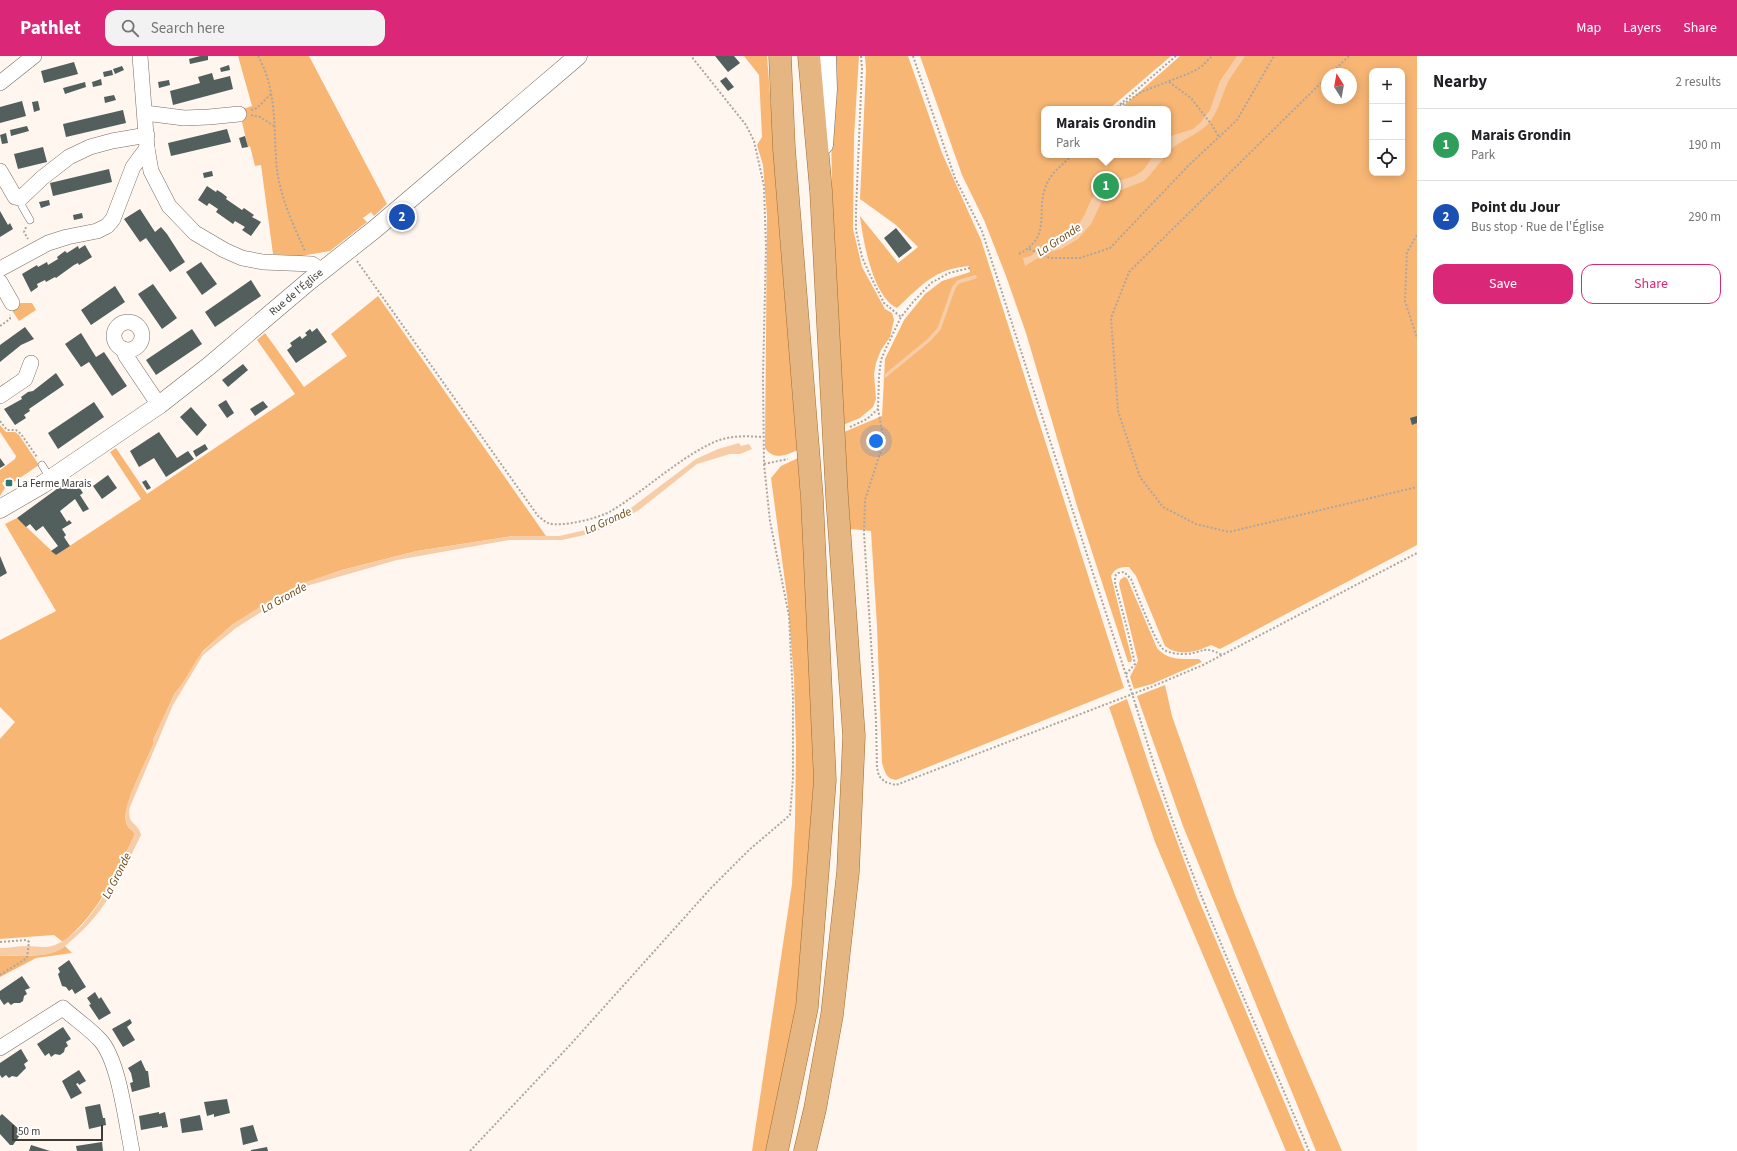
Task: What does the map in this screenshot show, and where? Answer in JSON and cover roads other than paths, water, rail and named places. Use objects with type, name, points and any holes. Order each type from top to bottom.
[{"type":"main road","points":[[773,56],[784,148]]},
{"type":"main road","points":[[777,1151],[807,1007],[825,780],[812,498],[784,148],[780,56]]},
{"type":"main road","points":[[804,1151],[815,1108],[832,1015],[848,872],[854,736],[837,497],[821,191],[809,56]]},
{"type":"street","points":[[0,83],[34,56]]},
{"type":"street","points":[[140,56],[147,142],[151,171],[169,206],[195,233],[210,243],[242,258],[317,268]]},
{"type":"street","name":"Rue de l'Église","points":[[0,509],[46,472],[160,405],[209,366],[317,268],[375,229],[578,56]]},
{"type":"street","points":[[821,191],[828,89],[827,56]]},
{"type":"street","points":[[145,113],[184,118],[209,118],[239,114]]},
{"type":"street","points":[[0,171],[15,197],[21,198],[42,178],[69,157],[90,147],[147,142]]},
{"type":"street","points":[[0,269],[48,243],[67,237],[97,231],[107,226],[113,219],[133,167],[147,142]]},
{"type":"street","points":[[0,282],[12,303]]},
{"type":"street","points":[[123,349],[126,356],[160,405]]},
{"type":"street","points":[[0,396],[25,379],[31,363]]},
{"type":"street","points":[[0,1048],[63,1008],[101,1041],[110,1059],[118,1080],[132,1151]]},
{"type":"lane","points":[[21,198],[22,206],[30,220]]},
{"type":"water","points":[[1237,56],[1245,56],[1228,82],[1212,119],[1203,128],[1171,150],[1171,136],[1193,129],[1200,123],[1210,110],[1220,81]]},
{"type":"water","points":[[1151,158],[1164,158],[1144,181],[1109,195],[1103,199],[1091,224],[1078,239],[1061,249],[1046,253],[1025,266],[1023,258],[1031,256],[1037,250],[1076,227],[1080,223],[1092,199],[1098,191],[1109,184],[1134,176],[1145,168]]},
{"type":"water","points":[[739,443],[741,446],[749,444],[752,449],[740,454],[730,454],[697,464],[639,510],[614,524],[589,534],[562,540],[509,540],[397,560],[310,585],[285,597],[236,628],[203,655],[173,705],[130,807],[129,813],[131,820],[140,831],[141,835],[120,878],[95,917],[84,929],[58,951],[35,956],[0,956],[0,948],[52,946],[66,939],[79,928],[91,914],[112,881],[135,834],[128,827],[125,815],[130,795],[153,745],[153,740],[176,691],[181,686],[199,656],[233,624],[266,603],[306,582],[342,570],[417,551],[513,536],[559,536],[586,530],[609,521],[631,508],[696,459],[718,449]]},
{"type":"waterway","name":"La Gronde","points":[[885,376],[929,340],[939,329],[954,287],[958,282],[975,277]]},
{"type":"place","name":"Marais Grondin","points":[[1106,186]]},
{"type":"place","name":"Point du Jour","points":[[402,217]]},
{"type":"place","name":"La Ferme Marais","points":[[9,483]]}]
